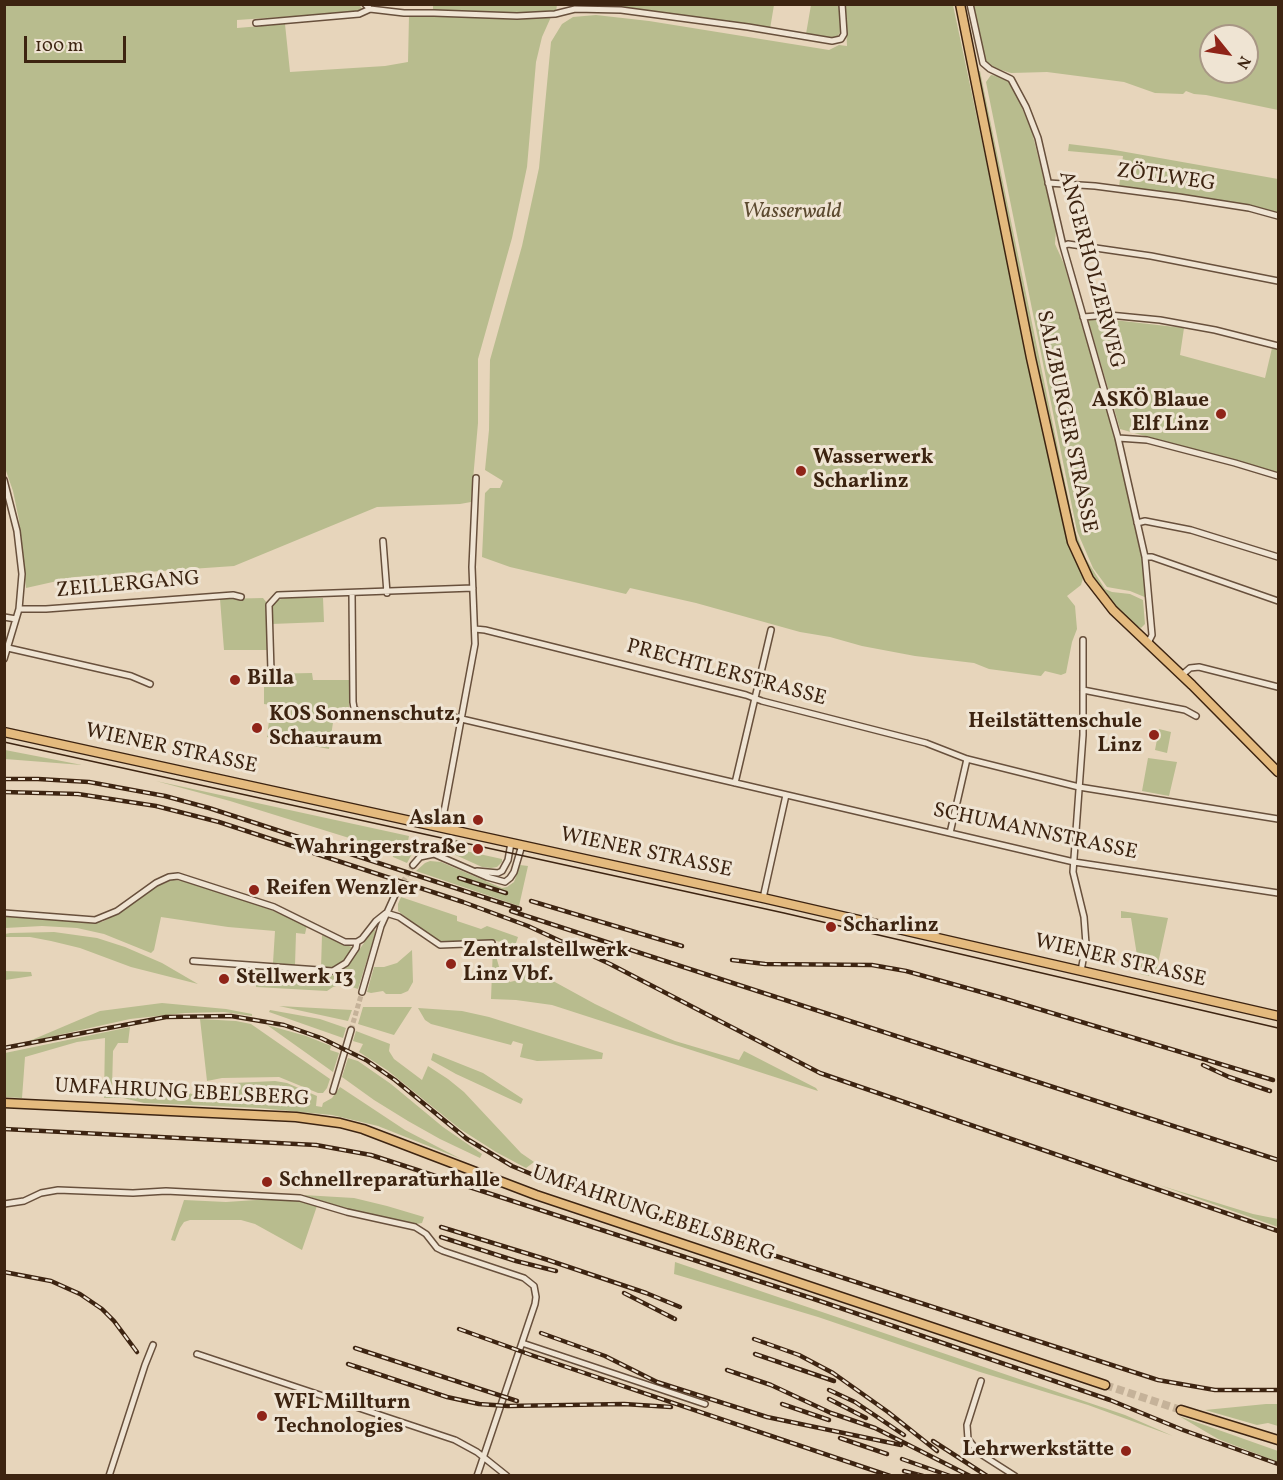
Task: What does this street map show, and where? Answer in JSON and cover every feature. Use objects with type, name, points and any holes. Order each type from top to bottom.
[{"type":"main road","name":"SALZBURGER STRASSE","points":[[960,4],[1036,380],[1072,542],[1080,562],[1095,588],[1113,610],[1182,675],[1278,772]]},
{"type":"main road","name":"WIENER STRASSE","points":[[4,732],[763,898],[1278,1016]]},
{"type":"main road","name":"UMFAHRUNG EBELSBERG","points":[[4,1103],[296,1118],[330,1121],[363,1129],[536,1195],[1105,1385]]},
{"type":"main road","points":[[1181,1410],[1278,1440]]},
{"type":"street","points":[[404,4],[404,14]]},
{"type":"street","points":[[256,23],[359,14],[367,7],[404,14],[517,16],[555,14],[567,7],[639,12],[832,41],[841,39],[844,30],[842,4]]},
{"type":"street","name":"ANGERHOLZERWEG","points":[[970,4],[981,57],[986,67],[1007,75],[1017,87],[1038,138],[1063,246],[1118,438],[1145,557],[1152,635],[1148,643]]},
{"type":"street","name":"ZÖTLWEG","points":[[1048,183],[1168,195],[1249,208],[1278,216]]},
{"type":"street","points":[[1063,246],[1068,244],[1151,256],[1278,281]]},
{"type":"street","points":[[1083,317],[1109,315],[1160,320],[1237,335],[1278,346]]},
{"type":"street","points":[[1118,438],[1147,440],[1237,463],[1278,477]]},
{"type":"street","points":[[441,828],[473,658],[476,478]]},
{"type":"street","points":[[4,480],[13,510],[22,574],[16,619],[4,659]]},
{"type":"street","points":[[1137,523],[1145,521],[1191,530],[1278,557]]},
{"type":"street","points":[[383,542],[387,592]]},
{"type":"street","points":[[1145,557],[1152,557],[1278,601]]},
{"type":"street","points":[[271,671],[269,605],[275,597],[282,594],[352,594],[473,588]]},
{"type":"street","name":"SCHUMANNSTRASSE","points":[[352,594],[353,702],[356,711],[367,714],[453,717],[1074,862],[1278,893]]},
{"type":"street","name":"ZEILLERGANG","points":[[18,609],[55,609],[222,596],[241,597]]},
{"type":"street","points":[[4,617],[16,619]]},
{"type":"street","name":"PRECHTLERSTRASSE","points":[[475,629],[924,742],[967,759],[1079,787],[1278,819]]},
{"type":"street","points":[[735,783],[771,630]]},
{"type":"street","points":[[1081,971],[1086,944],[1084,917],[1073,872],[1083,735],[1083,640]]},
{"type":"street","points":[[8,648],[131,676],[150,684]]},
{"type":"street","points":[[1182,675],[1190,668],[1199,667],[1278,687]]},
{"type":"street","points":[[1083,690],[1185,710],[1196,716]]},
{"type":"street","points":[[950,833],[967,759]]},
{"type":"street","points":[[763,898],[786,795]]},
{"type":"street","points":[[473,870],[489,873],[502,871],[508,860],[511,843]]},
{"type":"street","points":[[413,865],[420,858],[434,854],[500,882],[508,880],[514,872],[522,845]]},
{"type":"street","points":[[4,913],[95,920],[117,911],[156,883],[178,876],[274,907],[345,942],[357,942],[362,939],[376,921],[386,913]]},
{"type":"street","points":[[362,992],[386,913],[395,895]]},
{"type":"street","points":[[386,913],[399,917],[440,945],[492,943]]},
{"type":"street","points":[[193,961],[333,971],[346,963],[356,948],[357,942]]},
{"type":"street","points":[[333,1091],[351,1030]]},
{"type":"street","points":[[4,1204],[24,1201],[37,1194],[58,1190],[133,1193],[166,1191],[308,1199],[347,1212],[415,1227],[426,1234],[437,1248],[443,1251],[518,1275],[534,1286],[535,1304],[477,1476]]},
{"type":"street","points":[[522,1343],[705,1404]]},
{"type":"street","points":[[109,1476],[153,1345]]},
{"type":"street","points":[[197,1354],[467,1446],[507,1476]]},
{"type":"street","points":[[981,1381],[967,1425],[968,1439],[979,1453],[1015,1476]]},
{"type":"green space","points":[[359,4],[362,9],[355,12],[237,20],[237,28],[285,24],[290,72],[385,66],[408,62],[409,16],[441,14],[551,17],[542,37],[536,62],[527,167],[512,238],[478,359],[478,423],[471,502],[377,507],[234,566],[75,577],[26,588],[19,520],[5,468],[5,5]]},
{"type":"green space","points":[[603,4],[774,5],[770,29],[648,11],[603,7]]},
{"type":"green space","points":[[433,5],[557,5],[556,11],[520,14],[433,10]]},
{"type":"green space","points":[[811,5],[839,5],[841,31],[837,37],[834,39],[806,34]]},
{"type":"green space","name":"Wasserwald","points":[[845,5],[953,5],[1063,523],[1084,575],[1081,585],[1067,596],[1075,606],[1077,629],[1066,673],[1061,675],[1045,671],[1041,676],[989,669],[974,663],[915,656],[862,646],[800,632],[696,603],[630,588],[626,594],[510,567],[482,557],[485,493],[490,488],[500,488],[503,481],[485,470],[489,430],[490,360],[522,246],[539,168],[551,42],[562,24],[573,17],[596,15],[649,21],[829,50],[839,45],[847,46]]},
{"type":"green space","points":[[973,5],[1278,5],[1278,110],[1186,91],[1183,94],[1155,93],[1124,82],[1047,72],[1011,73],[995,68],[984,60]]},
{"type":"green space","points":[[978,71],[980,71],[1075,531],[1086,559],[1105,589],[1130,594],[1143,600],[1145,624],[1141,628],[1133,624],[1117,608],[1093,578],[1084,563],[1070,527]]},
{"type":"green space","points":[[991,75],[1004,77],[1009,82],[1032,132],[1056,229],[1055,244],[1064,264],[1116,442],[1143,564],[1147,598],[1130,591],[1107,587],[1093,568],[1077,531],[986,82]]},
{"type":"green space","points":[[1069,144],[1278,179],[1278,214],[1227,202],[1119,187],[1123,156],[1068,151]]},
{"type":"green space","points":[[1105,319],[1184,328],[1180,355],[1265,378],[1272,348],[1278,350],[1278,473],[1120,429],[1088,320]]},
{"type":"green space","points":[[263,598],[267,603],[268,650],[224,650],[220,599]]},
{"type":"green space","points":[[323,598],[324,622],[271,624],[272,606],[278,600]]},
{"type":"green space","points":[[312,673],[313,680],[349,680],[349,718],[334,716],[329,749],[267,737],[271,705],[264,704],[264,674]]},
{"type":"green space","points":[[1159,729],[1171,732],[1167,753],[1155,750]]},
{"type":"green space","points":[[5,750],[36,756],[82,765],[5,759]]},
{"type":"green space","points":[[1148,758],[1177,762],[1169,796],[1142,791]]},
{"type":"green space","points":[[156,781],[409,836],[408,852],[412,854],[407,863],[393,857],[392,853],[346,837]]},
{"type":"green space","points":[[412,840],[429,843],[423,843],[413,851],[410,846]]},
{"type":"green space","points":[[429,843],[502,859],[502,862],[497,867],[482,867]]},
{"type":"green space","points":[[430,861],[441,862],[502,888],[514,882],[520,865],[528,866],[519,906],[416,871]]},
{"type":"green space","points":[[172,880],[187,881],[307,925],[305,934],[296,933],[295,965],[273,963],[275,931],[161,917],[154,950],[151,953],[104,934],[77,928],[42,926],[5,928],[4,916],[102,922],[123,911],[151,889]]},
{"type":"green space","points":[[401,897],[457,916],[457,921],[481,929],[487,926],[518,937],[515,946],[493,940],[449,944],[437,941],[398,911]]},
{"type":"green space","points":[[1121,911],[1168,918],[1155,977],[1140,974],[1131,918],[1121,918]]},
{"type":"green space","points":[[373,930],[375,934],[358,989],[343,984],[327,991],[256,987],[256,984],[247,979],[249,969],[258,968],[272,969],[279,973],[293,969],[301,972],[307,978],[317,974],[336,973],[352,960]]},
{"type":"green space","points":[[54,932],[97,938],[125,947],[162,963],[198,984],[131,967],[80,948],[30,937],[5,937],[5,934],[10,933]]},
{"type":"green space","points":[[322,935],[354,948],[343,964],[330,969],[321,968]]},
{"type":"green space","points":[[493,946],[500,970],[510,982],[518,980],[526,970],[533,970],[651,1031],[675,1041],[739,1060],[744,1051],[818,1091],[552,1005],[491,999]]},
{"type":"green space","points":[[412,950],[413,982],[408,991],[401,994],[386,994],[383,991],[367,992],[374,967],[397,963]]},
{"type":"green space","points":[[5,971],[31,972],[32,976],[5,980]]},
{"type":"green space","points":[[162,1003],[226,1009],[252,1014],[252,1016],[224,1012],[185,1013],[130,1019],[27,1042],[100,1011]]},
{"type":"green space","points":[[279,1006],[352,1010],[348,1021]]},
{"type":"green space","points":[[363,1007],[412,1007],[394,1035],[358,1024]]},
{"type":"green space","points":[[418,1008],[462,1011],[489,1017],[603,1053],[602,1059],[537,1061],[520,1057],[523,1044],[513,1041],[511,1045],[431,1024],[425,1020]]},
{"type":"green space","points":[[270,1010],[320,1019],[346,1028],[343,1038],[269,1012]]},
{"type":"green space","points":[[200,1019],[251,1024],[330,1079],[327,1088],[323,1093],[318,1093],[279,1077],[222,1078],[207,1081]]},
{"type":"green space","points":[[267,1025],[331,1046],[330,1050],[339,1053],[333,1072]]},
{"type":"green space","points":[[130,1027],[128,1043],[118,1043],[113,1051],[112,1089],[115,1092],[140,1093],[176,1089],[192,1094],[213,1084],[275,1081],[287,1083],[317,1096],[316,1106],[322,1107],[323,1103],[332,1098],[340,1087],[405,1130],[461,1159],[378,1126],[332,1115],[259,1108],[144,1103],[123,1098],[104,1098],[105,1038],[77,1042],[25,1057],[22,1098],[5,1097],[5,1053]]},
{"type":"green space","points":[[356,1031],[390,1044],[389,1051],[394,1059],[422,1080],[428,1066],[448,1079],[464,1092],[521,1153],[534,1162],[526,1168],[460,1129],[387,1070],[359,1052],[363,1044],[353,1041]]},
{"type":"green space","points":[[433,1053],[483,1073],[523,1099],[521,1104],[431,1060]]},
{"type":"green space","points":[[348,1058],[358,1061],[391,1084],[443,1127],[482,1154],[480,1158],[408,1121],[342,1077]]},
{"type":"green space","points":[[1159,1185],[1253,1214],[1278,1219],[1278,1227]]},
{"type":"green space","points":[[303,1195],[354,1198],[424,1217],[422,1223],[416,1224],[354,1211]]},
{"type":"green space","points":[[184,1200],[226,1202],[300,1200],[317,1206],[302,1250],[255,1224],[241,1220],[190,1220],[184,1222],[175,1241],[171,1240]]},
{"type":"green space","points":[[675,1262],[1125,1415],[1173,1436],[1088,1405],[980,1372],[818,1317],[674,1274]]},
{"type":"green space","points":[[1278,1404],[1278,1426],[1268,1423],[1257,1425],[1205,1410]]},
{"type":"green space","points":[[1179,1416],[1278,1451],[1278,1462],[1218,1439]]},
{"type":"tunnel","points":[[395,895],[413,865]]},
{"type":"tunnel","points":[[351,1030],[362,992]]},
{"type":"tunnel","points":[[1105,1385],[1181,1410]]},
{"type":"tram line","points":[[4,742],[784,913],[1278,1028]]},
{"type":"railway","points":[[4,779],[89,782],[165,796],[209,808],[520,909]]},
{"type":"railway","points":[[4,792],[78,794],[156,806],[219,822],[463,902],[528,926],[610,964],[820,1073],[1278,1231]]},
{"type":"railway","points":[[459,878],[506,893]]},
{"type":"railway","points":[[531,901],[682,946]]},
{"type":"railway","points":[[511,911],[1278,1160]]},
{"type":"railway","points":[[732,960],[765,964],[872,965],[906,971],[1273,1080]]},
{"type":"railway","points":[[4,1048],[166,1017],[231,1016],[284,1025],[321,1038],[366,1060],[395,1080],[467,1139],[512,1166],[560,1186],[1158,1380],[1215,1390],[1278,1390]]},
{"type":"railway","points":[[1203,1065],[1270,1091]]},
{"type":"railway","points":[[4,1129],[316,1145],[371,1155],[811,1298],[1110,1400],[1183,1430],[1278,1464]]},
{"type":"railway","points":[[441,1227],[545,1259],[646,1293],[680,1307]]},
{"type":"railway","points":[[441,1237],[556,1271]]},
{"type":"railway","points":[[4,1272],[51,1281],[80,1294],[102,1309],[114,1321],[137,1352]]},
{"type":"railway","points":[[624,1293],[675,1319]]},
{"type":"railway","points":[[459,1329],[890,1476]]},
{"type":"railway","points":[[541,1333],[605,1356],[657,1382],[767,1417],[901,1445]]},
{"type":"railway","points":[[754,1339],[799,1355],[833,1373],[888,1412],[937,1451]]},
{"type":"railway","points":[[355,1348],[517,1401]]},
{"type":"railway","points":[[755,1354],[834,1381]]},
{"type":"railway","points":[[348,1364],[447,1397],[479,1404],[508,1406],[624,1404],[671,1407]]},
{"type":"railway","points":[[727,1370],[771,1385],[831,1413],[875,1428],[970,1476]]},
{"type":"railway","points":[[829,1390],[855,1402],[904,1435]]},
{"type":"railway","points":[[829,1399],[866,1418]]},
{"type":"railway","points":[[782,1404],[829,1420]]},
{"type":"railway","points":[[840,1438],[887,1454]]},
{"type":"railway","points":[[933,1441],[987,1476]]},
{"type":"railway","points":[[902,1459],[950,1476]]},
{"type":"railway","points":[[904,1471],[923,1476]]},
{"type":"place","name":"ASKÖ Blaue Elf Linz","points":[[1221,414]]},
{"type":"place","name":"Wasserwerk Scharlinz","points":[[801,471]]},
{"type":"place","name":"Billa","points":[[235,680]]},
{"type":"place","name":"KOS Sonnenschutz, Schauraum","points":[[257,728]]},
{"type":"place","name":"Heilstättenschule Linz","points":[[1154,735]]},
{"type":"place","name":"Aslan","points":[[478,820]]},
{"type":"place","name":"Wahringerstraße","points":[[478,849]]},
{"type":"place","name":"Reifen Wenzler","points":[[254,890]]},
{"type":"place","name":"Scharlinz","points":[[831,927]]},
{"type":"place","name":"Zentralstellwerk Linz Vbf.","points":[[451,964]]},
{"type":"place","name":"Stellwerk 13","points":[[224,979]]},
{"type":"place","name":"Schnellreparaturhalle","points":[[267,1182]]},
{"type":"place","name":"WFL Millturn Technologies","points":[[262,1416]]},
{"type":"place","name":"Lehrwerkstätte","points":[[1126,1451]]}]
